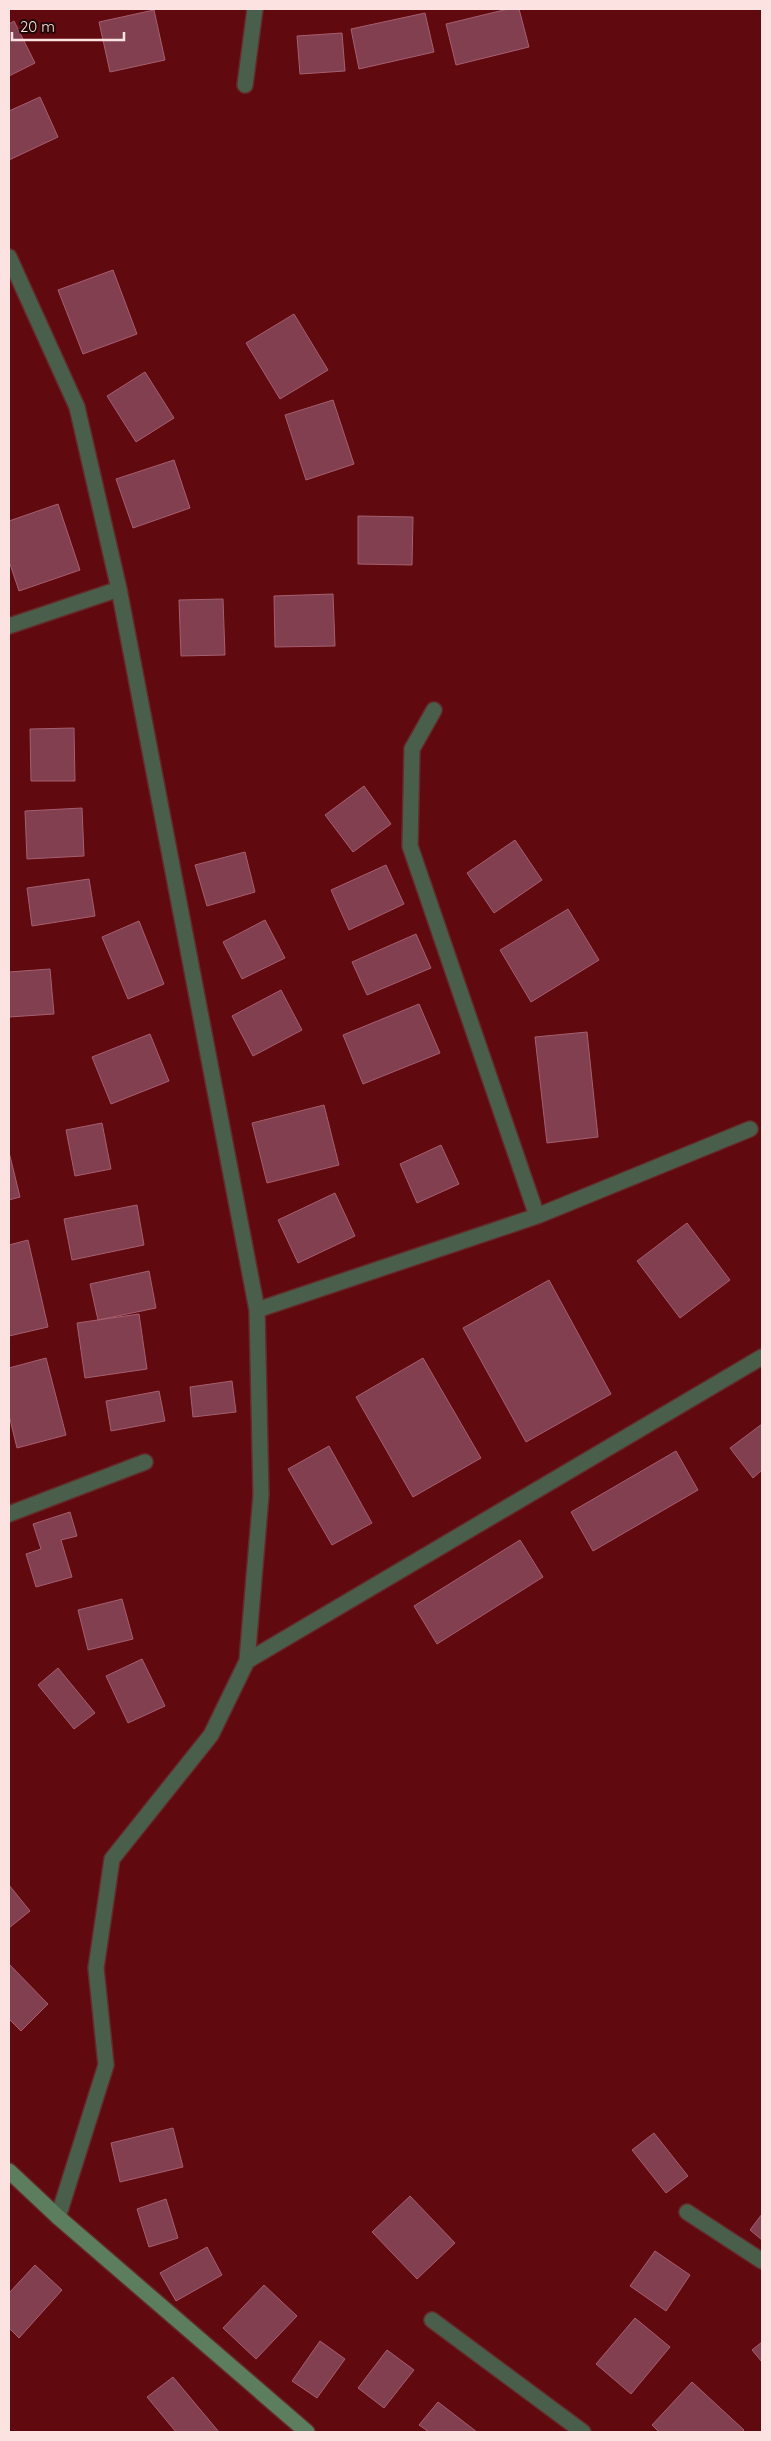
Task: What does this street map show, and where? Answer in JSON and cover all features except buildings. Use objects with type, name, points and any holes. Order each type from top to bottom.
[{"type":"street","points":[[244,85],[255,9]]},
{"type":"street","points":[[9,257],[77,407],[119,589],[257,1310],[261,1495],[247,1661],[211,1736],[112,1860],[96,1968],[106,2065],[58,2217]]},
{"type":"street","points":[[9,626],[119,589]]},
{"type":"street","points":[[434,710],[412,750],[410,846],[537,1216]]},
{"type":"street","points":[[257,1310],[537,1216],[750,1129]]},
{"type":"street","points":[[247,1661],[762,1357]]},
{"type":"street","points":[[9,1514],[145,1462]]},
{"type":"street","points":[[9,2171],[58,2217],[307,2432]]},
{"type":"street","points":[[687,2212],[762,2261]]},
{"type":"street","points":[[432,2320],[582,2432]]},
{"type":"shaded area","points":[[9,9],[762,9],[762,2432],[9,2432]]}]
